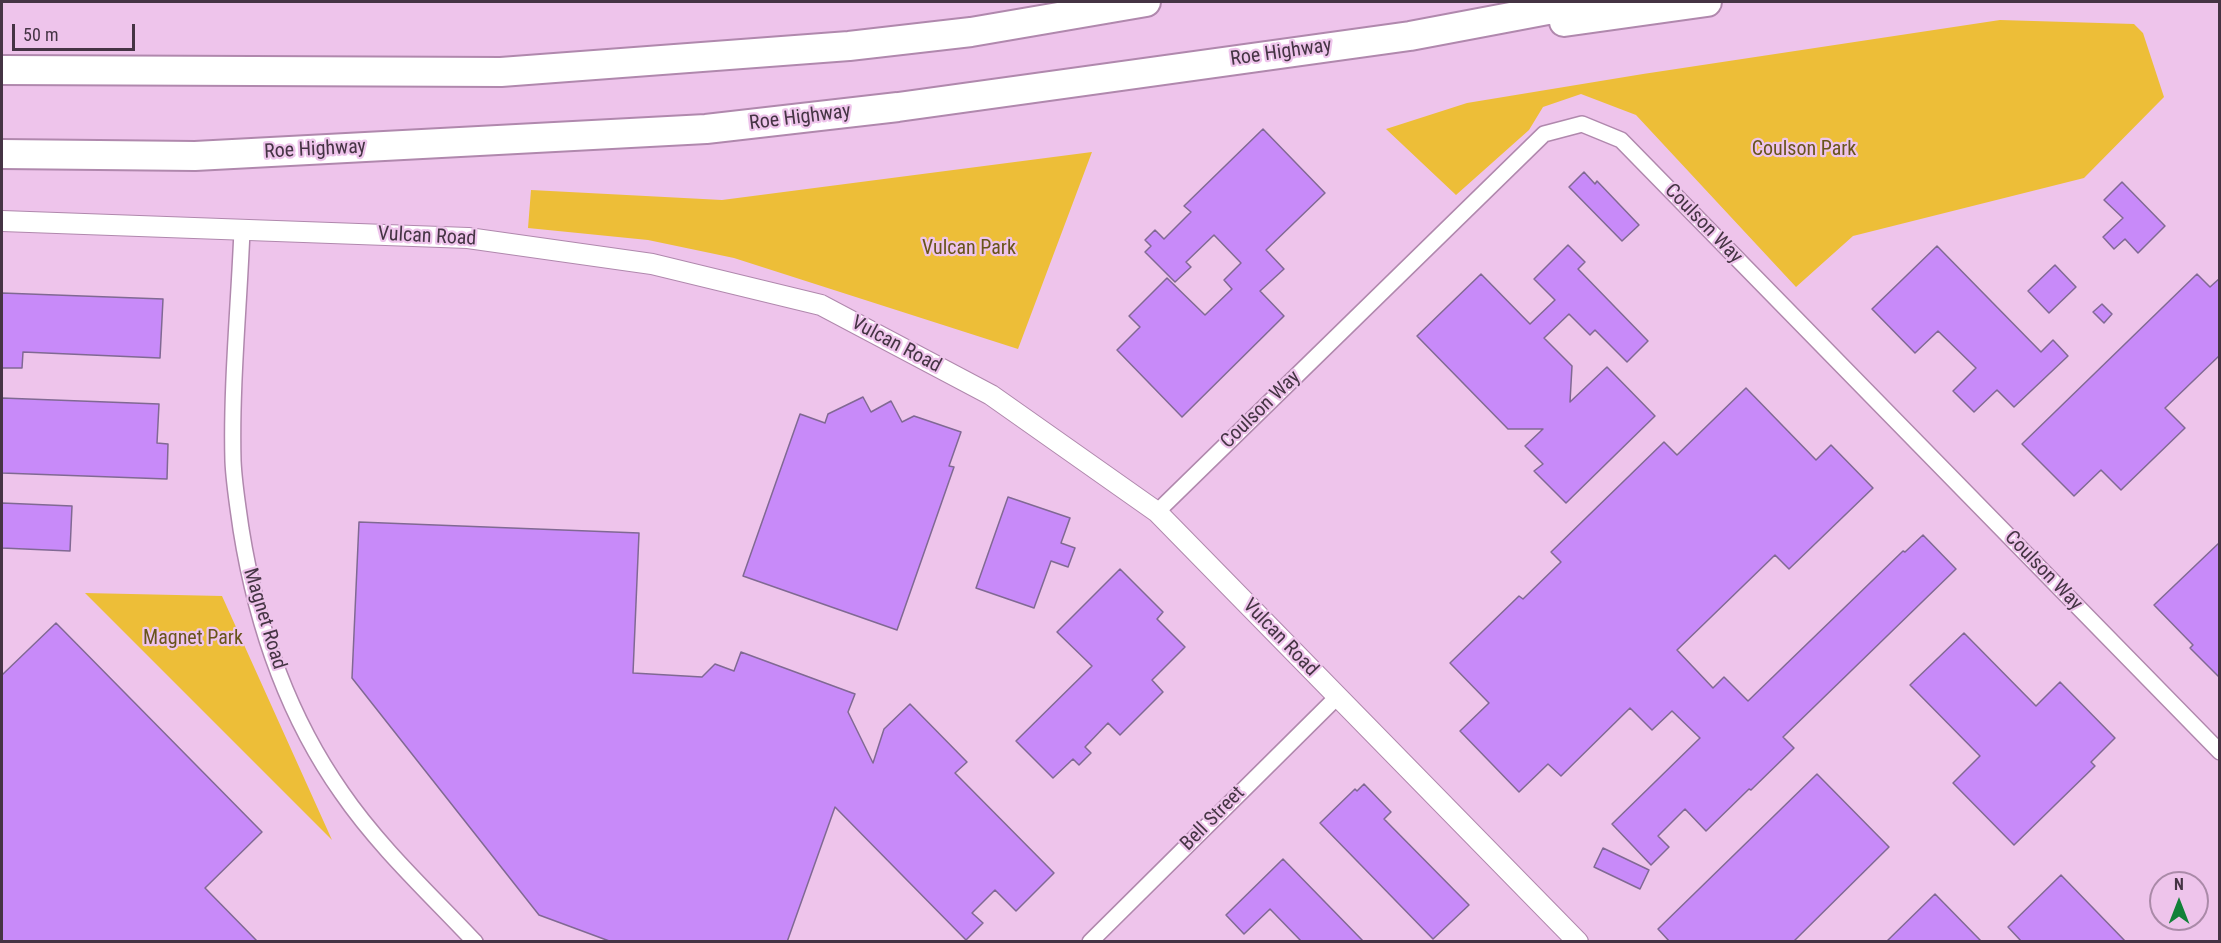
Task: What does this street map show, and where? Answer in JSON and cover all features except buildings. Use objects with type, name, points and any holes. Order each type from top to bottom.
[{"type":"highway","points":[[971,32],[1104,2]]},
{"type":"highway","points":[[2,70],[501,72],[757,54],[971,32],[1146,2]]},
{"type":"highway","name":"Roe Highway","points":[[2,153],[195,156],[706,129],[897,107],[1410,36],[1590,2]]},
{"type":"highway","points":[[1410,36],[1585,20],[1707,2]]},
{"type":"street","name":"Coulson Way","points":[[1157,512],[1544,134],[1582,124],[1621,140],[2220,752]]},
{"type":"street","name":"Vulcan Road","points":[[2,221],[468,238],[651,264],[821,305],[991,395],[1157,512],[1578,942]]},
{"type":"street","name":"Magnet Road","points":[[242,230],[233,463],[248,575],[266,640],[301,722],[342,794],[388,850],[475,942]]},
{"type":"street","name":"Bell Street","points":[[1090,942],[1337,697]]},
{"type":"green space","name":"Coulson Park","points":[[2000,20],[2134,24],[2143,33],[2164,97],[2084,178],[1853,236],[1796,287],[1636,115],[1581,94],[1543,107],[1529,130],[1456,195],[1386,129],[1467,103]]},
{"type":"green space","name":"Vulcan Park","points":[[1092,152],[1018,349],[734,258],[648,240],[528,228],[531,190],[722,200]]},
{"type":"green space","name":"Magnet Park","points":[[85,593],[222,596],[332,840]]}]
